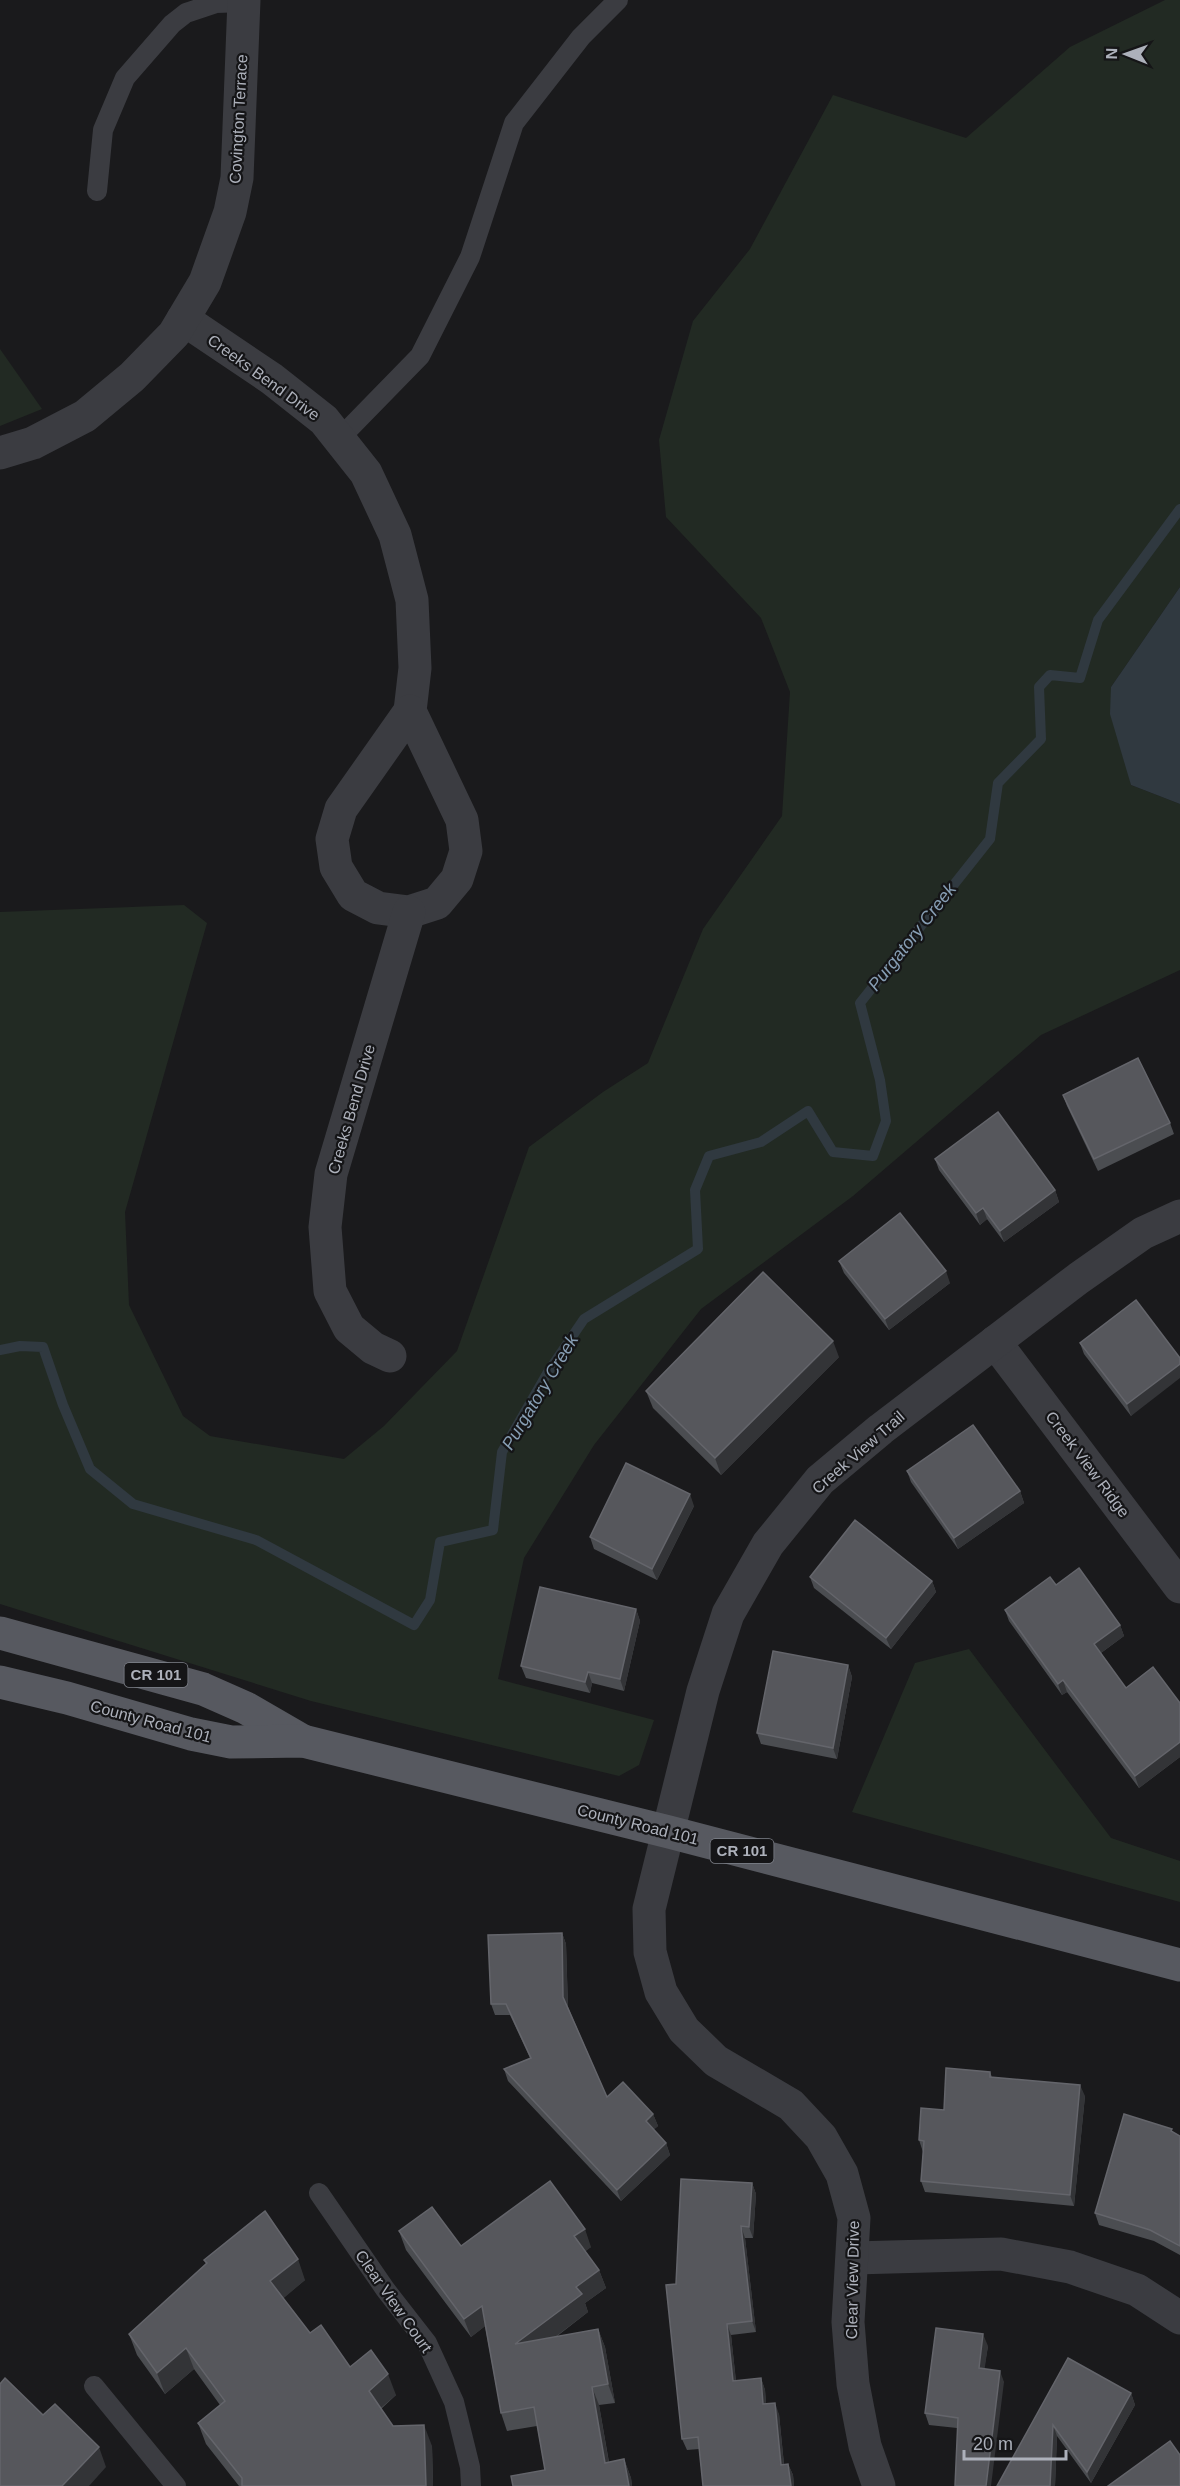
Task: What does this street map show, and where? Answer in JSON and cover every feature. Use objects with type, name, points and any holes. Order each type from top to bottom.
[{"type":"main road","name":"County Road 101","points":[[0,1633],[203,1689],[246,1708],[303,1741]]},
{"type":"main road","name":"County Road 101","points":[[0,1683],[67,1698],[208,1738],[231,1742],[303,1741],[669,1832],[1180,1965]]},
{"type":"street","name":"Covington Terrace","points":[[0,453],[33,443],[85,416],[132,377],[174,334],[205,282],[219,249],[237,178],[244,1]]},
{"type":"street","name":"Creeks Bend Drive","points":[[183,319],[273,379],[324,420],[366,473],[395,535],[412,600],[415,668],[410,711]]},
{"type":"street","points":[[410,711],[462,820],[466,851],[457,879],[437,903],[409,912],[378,908],[353,896],[336,867],[332,839],[341,809],[410,711]]},
{"type":"street","name":"Creeks Bend Drive","points":[[390,1356],[373,1348],[349,1328],[330,1291],[325,1227],[331,1174],[409,912]]},
{"type":"street","name":"Creek View Trail","points":[[669,1832],[703,1691],[728,1614],[768,1544],[820,1480],[881,1429],[1079,1278],[1143,1233],[1180,1216]]},
{"type":"street","name":"Creek View Ridge","points":[[995,1342],[1180,1587]]},
{"type":"street","name":"Clear View Drive","points":[[669,1832],[650,1909],[650,1952],[661,1992],[684,2030],[716,2061],[791,2105],[821,2137],[842,2174],[854,2218],[854,2258],[848,2322],[853,2384],[865,2446],[879,2486]]},
{"type":"street","points":[[854,2258],[1001,2254],[1070,2267],[1137,2290],[1180,2318]]},
{"type":"lane","points":[[339,439],[420,356],[470,256],[514,123],[582,38],[618,0]]},
{"type":"lane","points":[[97,191],[104,130],[125,78],[172,24],[186,13],[216,3],[244,1]]},
{"type":"lane","name":"Clear View Court","points":[[319,2193],[385,2289],[427,2343],[454,2402],[470,2467],[471,2486]]},
{"type":"lane","points":[[94,2386],[176,2486]]},
{"type":"shaded area","points":[[1165,0],[1180,0],[1180,587],[1111,687],[1131,785],[1180,804],[1180,970],[1041,1035],[853,1196],[701,1309],[594,1445],[524,1558],[498,1679],[654,1720],[639,1765],[619,1776],[311,1701],[0,1604],[0,912],[184,905],[207,923],[125,1212],[129,1305],[183,1416],[210,1436],[344,1459],[384,1426],[457,1351],[529,1147],[603,1092],[648,1063],[703,929],[782,816],[790,692],[761,618],[666,517],[659,440],[693,321],[750,249],[833,95],[966,138],[1070,47]]},
{"type":"shaded area","points":[[0,349],[42,409],[0,426]]},
{"type":"shaded area","points":[[1180,587],[1180,804],[1131,785],[1110,714],[1111,687]]},
{"type":"shaded area","points":[[969,1649],[1111,1838],[1180,1861],[1180,1902],[852,1812],[915,1663]]},
{"type":"building","points":[[1138,1058],[1170,1123],[1094,1159],[1063,1095]]},
{"type":"building","points":[[998,1112],[1055,1190],[1000,1231],[983,1208],[976,1213],[935,1159]]},
{"type":"building","points":[[900,1213],[946,1271],[885,1319],[839,1261]]},
{"type":"building","points":[[763,1272],[833,1341],[715,1458],[646,1391]]},
{"type":"building","points":[[1136,1300],[1180,1358],[1180,1364],[1127,1404],[1080,1343]]},
{"type":"building","points":[[973,1425],[1020,1491],[954,1538],[907,1471]]},
{"type":"building","points":[[626,1463],[690,1494],[652,1569],[590,1537]]},
{"type":"building","points":[[855,1520],[932,1581],[886,1638],[810,1577]]},
{"type":"building","points":[[1079,1568],[1120,1625],[1094,1644],[1126,1688],[1153,1667],[1180,1703],[1180,1742],[1135,1776],[1063,1680],[1058,1684],[1005,1610],[1050,1577],[1056,1585]]},
{"type":"building","points":[[540,1587],[636,1609],[620,1679],[588,1672],[585,1682],[521,1666]]},
{"type":"building","points":[[773,1651],[848,1665],[833,1748],[757,1733]]},
{"type":"building","points":[[562,1933],[563,1997],[607,2097],[623,2082],[653,2114],[646,2121],[666,2143],[617,2190],[504,2069],[531,2058],[506,2004],[491,2004],[488,1935]]},
{"type":"building","points":[[946,2068],[990,2072],[990,2077],[1080,2085],[1070,2195],[921,2181],[924,2141],[919,2140],[921,2108],[944,2110]]},
{"type":"building","points":[[1124,2114],[1172,2129],[1171,2131],[1180,2136],[1180,2246],[1150,2230],[1095,2213]]},
{"type":"building","points":[[681,2179],[752,2183],[749,2227],[741,2226],[752,2321],[727,2324],[733,2381],[761,2378],[763,2404],[775,2403],[781,2465],[788,2464],[791,2486],[703,2486],[698,2437],[682,2439],[666,2285],[676,2284]]},
{"type":"building","points":[[550,2181],[585,2229],[574,2236],[599,2270],[576,2287],[582,2294],[515,2344],[598,2329],[608,2384],[592,2387],[605,2463],[624,2459],[629,2486],[513,2486],[511,2476],[545,2470],[534,2407],[501,2413],[482,2306],[464,2319],[399,2231],[432,2207],[461,2246]]},
{"type":"building","points":[[265,2211],[298,2259],[270,2281],[310,2333],[321,2325],[350,2367],[371,2350],[388,2374],[369,2391],[393,2426],[424,2425],[426,2486],[242,2486],[242,2478],[198,2423],[225,2401],[186,2348],[157,2373],[129,2334],[207,2263],[204,2260]]},
{"type":"building","points":[[936,2328],[983,2334],[979,2368],[1000,2371],[986,2486],[955,2486],[958,2418],[925,2413]]},
{"type":"building","points":[[1068,2358],[1131,2393],[1087,2472],[1053,2425],[1050,2486],[997,2486]]},
{"type":"building","points":[[5,2378],[43,2415],[55,2404],[99,2447],[62,2486],[0,2486],[0,2384]]},
{"type":"building","points":[[1170,2441],[1180,2455],[1180,2486],[1108,2486]]},
{"type":"waterway","name":"Purgatory Creek","points":[[0,1350],[20,1346],[43,1347],[63,1405],[90,1469],[133,1504],[256,1540],[414,1625],[430,1600],[440,1542],[493,1530],[502,1452],[548,1372],[584,1319],[698,1249],[695,1190],[709,1156],[761,1142],[808,1111],[833,1152],[873,1156],[886,1121],[880,1080],[860,1003],[990,839],[998,783],[1041,739],[1039,687],[1050,675],[1080,678],[1098,620],[1180,509]]}]
